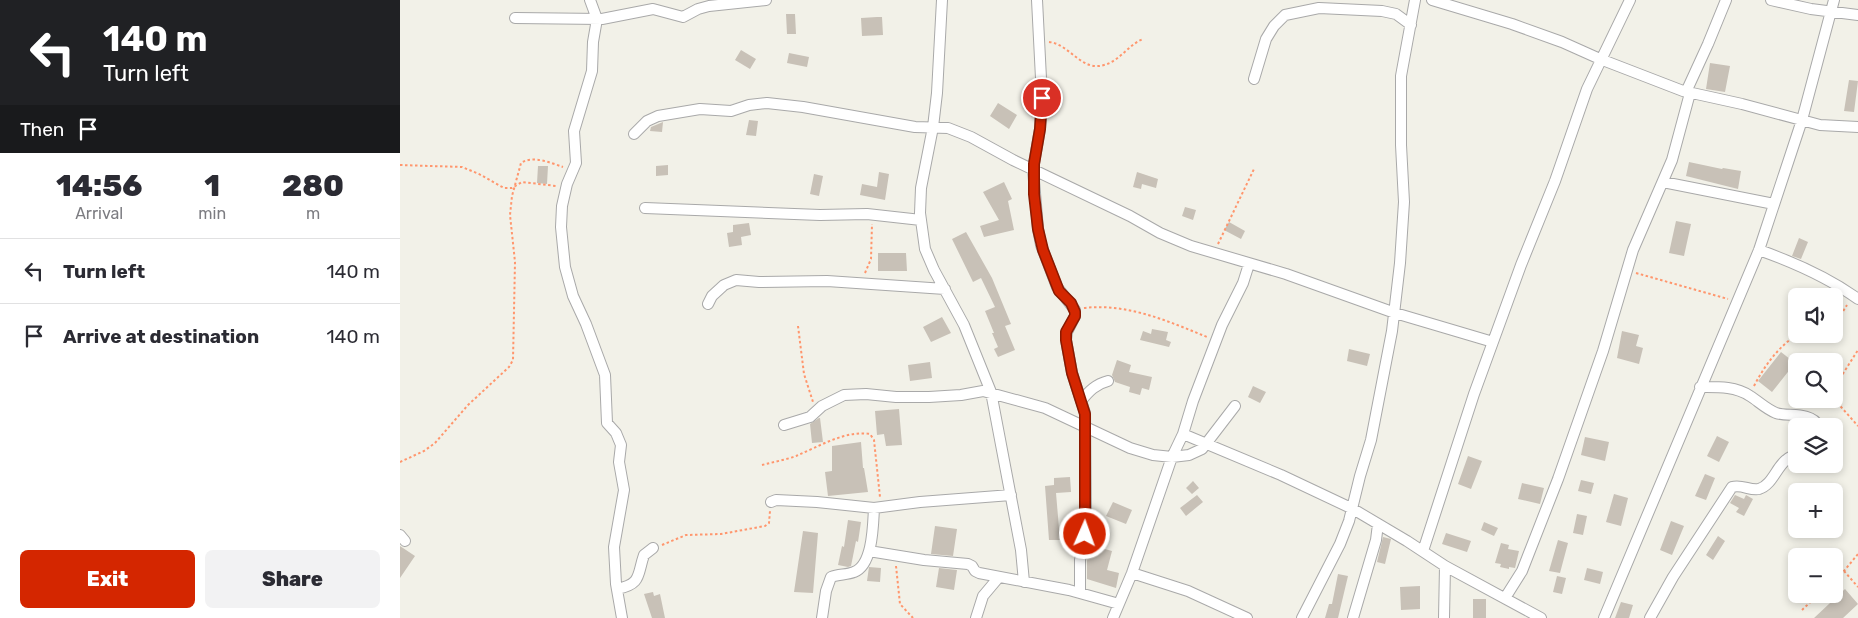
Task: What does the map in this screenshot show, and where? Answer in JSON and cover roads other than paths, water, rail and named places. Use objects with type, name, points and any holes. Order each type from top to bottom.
[{"type":"street","points":[[590,0],[597,19],[594,32],[591,77],[574,131],[573,142],[576,157],[566,188],[561,226],[565,267],[576,304],[586,324],[605,375],[607,423],[616,433],[621,445],[619,462],[624,490],[614,547],[617,589],[622,618]]},
{"type":"street","points":[[515,18],[597,19],[624,16],[653,9],[684,17],[698,9],[709,6],[766,0]]},
{"type":"street","points":[[942,0],[937,94],[933,127],[921,188],[921,220],[925,249],[964,325],[990,392],[1021,550],[1024,582]]},
{"type":"street","points":[[1037,0],[1041,112],[1034,169],[1036,207],[1041,245],[1059,291],[1075,310],[1075,316],[1066,332],[1066,340],[1072,373],[1085,414],[1086,521],[1084,546],[1080,560],[1080,592]]},
{"type":"street","points":[[1302,618],[1340,544],[1353,509],[1373,430],[1395,313],[1404,202],[1401,145],[1401,76],[1415,0]]},
{"type":"street","points":[[1432,0],[1571,45],[1600,59],[1688,93],[1730,101],[1820,125],[1858,127]]},
{"type":"street","points":[[1424,551],[1474,394],[1555,180],[1587,89],[1630,0]]},
{"type":"street","points":[[1504,598],[1522,571],[1552,496],[1603,351],[1633,250],[1672,160],[1688,93],[1726,0]]},
{"type":"street","points":[[1771,0],[1858,15]]},
{"type":"street","points":[[1604,618],[1759,250],[1802,120],[1834,0]]},
{"type":"street","points":[[1254,79],[1266,39],[1274,26],[1285,15],[1325,8],[1382,11],[1396,14],[1411,25]]},
{"type":"street","points":[[634,134],[647,121],[664,114],[700,109],[731,111],[749,105],[767,103],[804,107],[908,126],[948,128],[971,137],[1174,239],[1305,280],[1395,313],[1493,342]]},
{"type":"street","points":[[1663,182],[1774,204]]},
{"type":"street","points":[[645,208],[820,215],[876,215],[921,220]]},
{"type":"street","points":[[1759,250],[1805,270],[1855,297]]},
{"type":"street","points":[[1113,618],[1132,573],[1172,457],[1183,434],[1216,341],[1243,284],[1249,264]]},
{"type":"street","points":[[708,304],[712,296],[724,285],[736,280],[759,282],[818,281],[945,289]]},
{"type":"street","points":[[1081,400],[1091,389],[1100,383],[1108,381]]},
{"type":"street","points":[[1700,387],[1735,389],[1749,395],[1774,412],[1810,418]]},
{"type":"street","points":[[784,425],[810,417],[835,398],[857,394],[921,398],[946,397],[983,391],[1045,408],[1130,448],[1172,457],[1196,452],[1207,444],[1235,406]]},
{"type":"street","points":[[1183,434],[1281,475],[1353,509],[1424,551],[1445,566],[1531,615],[1541,618]]},
{"type":"street","points":[[1650,618],[1673,577],[1732,487],[1740,485],[1754,489],[1761,488],[1770,481],[1788,459]]},
{"type":"street","points":[[771,502],[776,500],[817,502],[877,508],[938,500],[1011,496]]},
{"type":"street","points":[[822,618],[826,591],[831,577],[853,573],[864,565],[869,551],[877,508]]},
{"type":"street","points":[[1353,618],[1376,540],[1378,524]]},
{"type":"street","points":[[617,589],[626,588],[635,582],[639,575],[644,555],[653,548]]},
{"type":"street","points":[[869,551],[968,564],[976,572],[999,578],[1080,592],[1119,604]]},
{"type":"street","points":[[1444,618],[1445,566]]},
{"type":"street","points":[[1132,573],[1188,592],[1247,618]]},
{"type":"street","points":[[976,618],[986,592],[999,578]]}]
